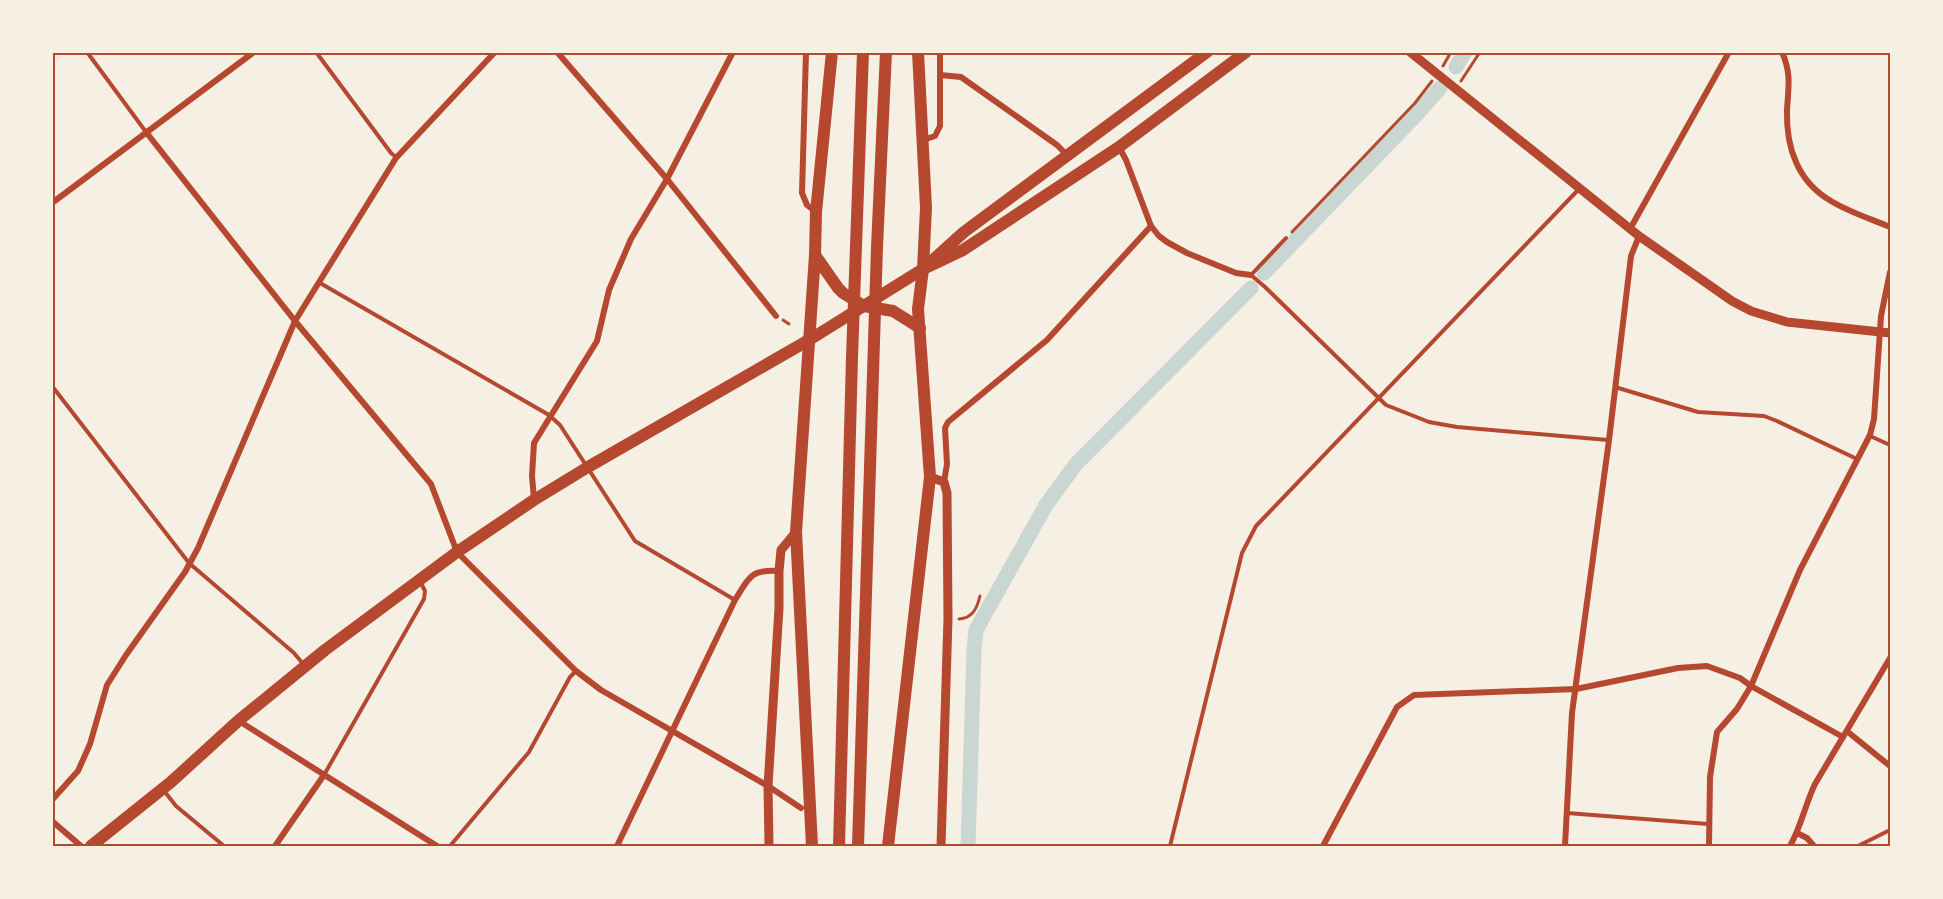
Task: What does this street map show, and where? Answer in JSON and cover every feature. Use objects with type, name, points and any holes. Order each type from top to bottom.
[{"type":"main road","points":[[812,846],[796,532],[816,212],[832,52]]},
{"type":"main road","points":[[839,846],[855,256],[863,52]]},
{"type":"main road","points":[[858,846],[877,247],[886,52]]},
{"type":"main road","points":[[888,846],[930,477],[918,309],[923,270],[926,208],[918,52]]},
{"type":"main road","points":[[91,846],[162,789],[238,721],[306,666],[457,552],[588,467],[809,340],[923,270],[963,250],[1119,147],[1246,52]]},
{"type":"main road","points":[[923,270],[964,232],[1203,54]]},
{"type":"main road","points":[[815,255],[838,288],[864,306],[893,311],[920,328]]},
{"type":"street","points":[[52,203],[254,52]]},
{"type":"street","points":[[52,800],[78,771],[90,744],[107,685],[189,564],[295,321],[396,158],[495,52]]},
{"type":"street","points":[[557,52],[667,179],[776,316]]},
{"type":"street","points":[[534,500],[532,476],[534,443],[549,415],[597,341],[609,290],[631,239],[667,179],[733,52]]},
{"type":"street","points":[[806,52],[802,193],[807,205],[816,212]]},
{"type":"street","points":[[922,140],[935,136],[940,126],[940,52]]},
{"type":"street","points":[[1410,52],[1630,229],[1713,290],[1751,311],[1770,318],[1805,325],[1890,333]]},
{"type":"street","points":[[1630,229],[1729,52]]},
{"type":"street","points":[[1782,52],[1788,66],[1790,87],[1787,121],[1792,157],[1804,176],[1831,201],[1890,227]]},
{"type":"street","points":[[940,75],[961,77],[1057,145],[1068,156]]},
{"type":"street","points":[[146,132],[295,321],[431,484],[457,552],[576,671],[601,690],[768,786],[801,808]]},
{"type":"street","points":[[1119,147],[1151,226],[1159,236],[1175,247],[1236,273],[1251,275]]},
{"type":"street","points":[[941,846],[948,619],[944,482],[947,464],[945,428],[948,422],[1047,340],[1151,226]]},
{"type":"street","points":[[1565,846],[1572,713],[1631,256],[1639,236]]},
{"type":"street","points":[[1709,846],[1710,777],[1718,732],[1737,709],[1750,686],[1800,570],[1870,435],[1874,419],[1880,331],[1890,272]]},
{"type":"street","points":[[930,477],[944,482]]},
{"type":"street","points":[[770,846],[768,786],[779,608],[778,571],[781,550],[796,532]]},
{"type":"street","points":[[617,846],[735,600],[755,572],[778,571]]},
{"type":"street","points":[[1790,846],[1797,833],[1810,793],[1890,658]]},
{"type":"street","points":[[1323,846],[1397,707],[1414,695],[1576,689],[1678,668],[1707,666],[1740,678],[1750,686],[1843,738]]},
{"type":"street","points":[[238,721],[437,846]]},
{"type":"street","points":[[1848,732],[1890,766]]},
{"type":"street","points":[[275,846],[324,775]]},
{"type":"street","points":[[52,820],[81,846]]},
{"type":"street","points":[[1797,833],[1807,837],[1814,846]]},
{"type":"lane","points":[[87,52],[146,132]]},
{"type":"lane","points":[[316,52],[396,158]]},
{"type":"lane","points":[[1170,846],[1247,540],[1256,526],[1579,188]]},
{"type":"lane","points":[[1286,238],[1251,275],[1386,405],[1430,422],[1457,427],[1609,440]]},
{"type":"lane","points":[[319,282],[549,415],[560,425],[635,541],[735,600]]},
{"type":"lane","points":[[52,386],[189,564],[294,652],[306,666]]},
{"type":"lane","points":[[1615,387],[1698,411],[1764,416],[1857,459]]},
{"type":"lane","points":[[1870,435],[1890,445]]},
{"type":"lane","points":[[324,775],[424,599],[425,591],[419,580]]},
{"type":"lane","points":[[450,846],[529,752],[570,677],[576,671]]},
{"type":"lane","points":[[162,789],[176,806],[224,846]]},
{"type":"lane","points":[[1567,813],[1708,824]]},
{"type":"lane","points":[[1858,846],[1890,830]]},
{"type":"path","points":[[1286,238],[1416,103],[1451,52]]},
{"type":"path","points":[[1455,88],[1480,52]]},
{"type":"path","points":[[948,619],[963,619],[969,616],[976,610],[980,596]]},
{"type":"waterway","points":[[1456,67],[1465,52]]},
{"type":"waterway","points":[[1264,273],[1440,88]]},
{"type":"waterway","points":[[968,846],[976,630],[1046,505],[1076,464],[1251,288]]}]
